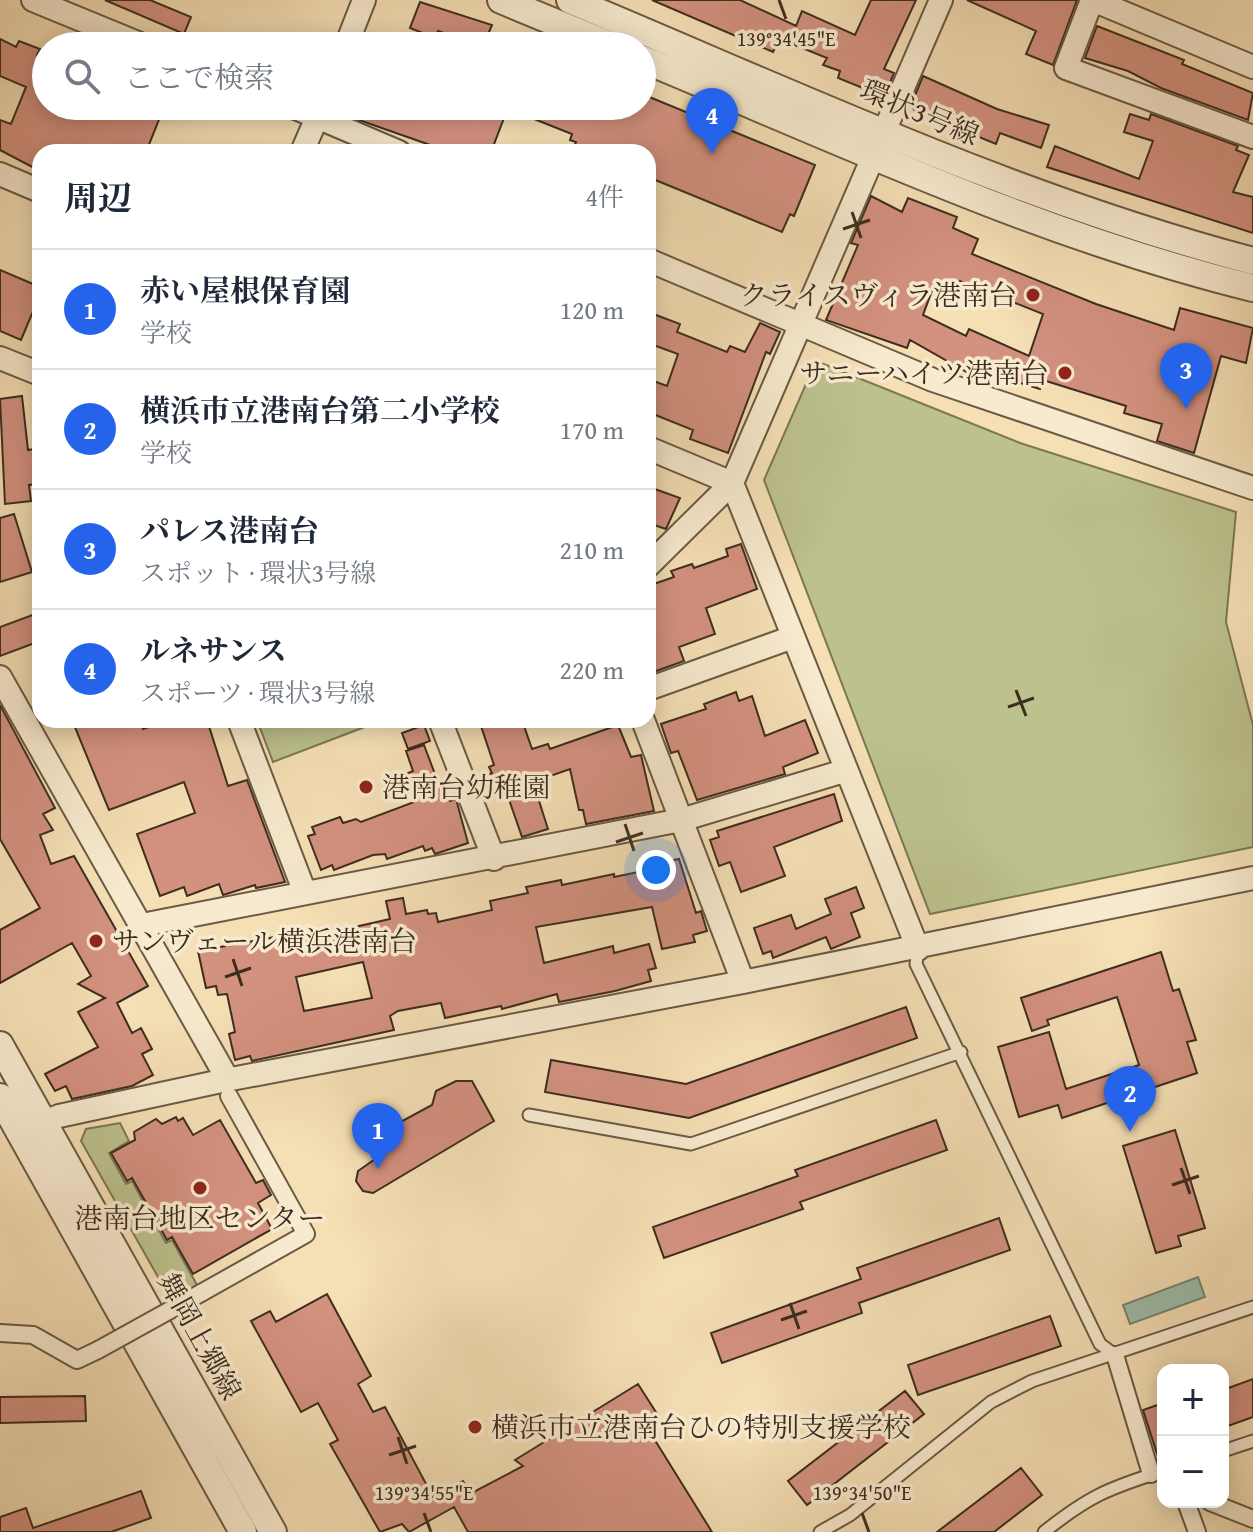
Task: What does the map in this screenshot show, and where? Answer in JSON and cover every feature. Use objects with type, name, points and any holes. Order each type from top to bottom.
[{"type":"street","points":[[33,0],[111,32]]},
{"type":"street","points":[[351,32],[364,0]]},
{"type":"street","points":[[501,0],[578,32]]},
{"type":"street","name":"環状3号線","points":[[570,0],[639,32]]},
{"type":"street","points":[[656,558],[732,483],[797,325],[941,0]]},
{"type":"street","points":[[1253,67],[1092,0],[1066,68],[1253,137]]},
{"type":"street","name":"環状3号線","points":[[656,40],[878,143],[1033,222],[1160,265],[1253,288]]},
{"type":"street","name":"環状3号線","points":[[656,64],[878,143],[1179,241],[1253,261]]},
{"type":"street","points":[[306,144],[316,120]]},
{"type":"street","points":[[337,120],[384,144]]},
{"type":"street","points":[[0,174],[32,188]]},
{"type":"street","points":[[656,263],[797,325],[1034,416],[1253,488]]},
{"type":"street","points":[[0,358],[32,371]]},
{"type":"street","points":[[656,451],[732,483],[844,771],[918,949]]},
{"type":"street","points":[[656,686],[793,637]]},
{"type":"street","points":[[0,677],[142,925],[306,1234],[77,1360],[33,1335],[0,1333]]},
{"type":"street","points":[[242,728],[305,893]]},
{"type":"street","points":[[443,728],[494,859]]},
{"type":"street","points":[[646,728],[743,982]]},
{"type":"street","points":[[142,925],[494,859],[681,820],[844,771]]},
{"type":"street","points":[[32,1126],[918,949],[1253,878]]},
{"type":"street","name":"舞岡上郷線","points":[[0,1045],[32,1126],[243,1532]]},
{"type":"street","name":"舞岡上郷線","points":[[0,1097],[32,1126],[273,1532]]},
{"type":"street","points":[[1115,1355],[1157,1472]]},
{"type":"street","points":[[1188,1508],[1197,1532]]},
{"type":"street","points":[[1225,1508],[1253,1519]]},
{"type":"lane","points":[[918,949],[916,964],[1100,1344],[1115,1355]]},
{"type":"lane","points":[[529,1115],[691,1144],[961,1052]]},
{"type":"lane","points":[[820,1532],[850,1515],[991,1402],[1032,1381],[1253,1307]]},
{"type":"lane","points":[[1229,1449],[1253,1441]]},
{"type":"lane","points":[[1044,1532],[1079,1505],[1115,1485],[1157,1472]]},
{"type":"green space","points":[[816,361],[1020,443],[1236,512],[1226,622],[1253,725],[1253,847],[930,914],[764,480]]},
{"type":"green space","points":[[260,728],[362,728],[273,762]]},
{"type":"green space","points":[[120,1123],[129,1141],[109,1153],[126,1184],[132,1181],[166,1243],[172,1240],[197,1285],[171,1300],[81,1141],[86,1129]]},
{"type":"shaded area","points":[[1198,1277],[1205,1297],[1130,1324],[1123,1305]]},
{"type":"building","points":[[105,0],[150,0],[191,17],[185,32]]},
{"type":"building","points":[[652,0],[740,0],[796,26],[802,11],[855,35],[871,0],[916,0],[884,69],[894,73],[889,85],[870,91],[838,78],[840,71],[823,65],[827,58],[780,39],[773,52]]},
{"type":"building","points":[[967,0],[1077,0],[1053,65],[1026,54],[1036,31]]},
{"type":"building","points":[[420,2],[492,25],[489,32],[420,32],[410,28]]},
{"type":"building","points":[[1097,26],[1184,60],[1182,64],[1253,93],[1248,120],[1161,88],[1128,71],[1085,58]]},
{"type":"building","points":[[0,39],[16,47],[19,41],[32,46],[32,120],[159,120],[149,144],[32,144],[32,167],[0,150],[0,120],[11,124],[26,87],[0,76]]},
{"type":"building","points":[[923,76],[997,109],[1049,125],[1041,148],[1000,133],[996,144],[915,111],[911,105]]},
{"type":"building","points":[[656,100],[815,165],[794,216],[790,214],[782,232],[656,180],[656,144],[575,144],[570,140],[572,134],[537,120],[656,120]]},
{"type":"building","points":[[1130,114],[1149,120],[1151,114],[1238,146],[1236,150],[1249,155],[1233,192],[1253,197],[1253,233],[1047,167],[1055,146],[1139,179],[1153,141],[1124,132]]},
{"type":"building","points":[[359,120],[503,120],[494,144],[427,144]]},
{"type":"building","points":[[871,196],[902,212],[908,198],[957,217],[953,228],[978,239],[972,254],[1096,304],[1174,330],[1180,308],[1253,328],[1246,363],[1221,356],[1194,453],[1157,441],[1162,424],[1124,413],[1126,406],[1043,380],[1040,389],[981,371],[977,378],[910,340],[907,348],[826,320],[858,245],[851,243]],"holes":[[[936,280],[957,289],[960,281],[1043,314],[1029,356],[969,329],[966,336],[923,315]]]},
{"type":"building","points":[[0,270],[32,284],[32,314],[21,340],[0,331]]},
{"type":"building","points":[[656,315],[680,324],[677,332],[727,352],[730,346],[745,352],[760,323],[780,332],[770,354],[766,352],[728,453],[690,439],[693,430],[656,415],[656,382],[667,386],[678,354],[656,346]]},
{"type":"building","points":[[22,396],[28,450],[32,449],[31,501],[5,504],[0,399]]},
{"type":"building","points":[[656,489],[680,498],[666,529],[656,526]]},
{"type":"building","points":[[14,514],[32,572],[0,582],[0,518]]},
{"type":"building","points":[[741,544],[757,589],[706,608],[715,634],[679,647],[684,661],[656,671],[656,583],[674,577],[671,571],[692,564],[694,568],[728,556],[726,549]]},
{"type":"building","points":[[32,615],[32,644],[0,656],[0,627]]},
{"type":"building","points":[[736,692],[739,701],[752,696],[765,736],[805,720],[818,753],[783,767],[785,774],[697,800],[678,751],[671,753],[661,724],[706,709],[704,704]]},
{"type":"building","points":[[0,705],[55,808],[43,814],[53,830],[40,835],[51,864],[74,856],[148,986],[117,1003],[132,1033],[141,1028],[152,1049],[142,1054],[153,1075],[132,1086],[72,1099],[66,1086],[55,1091],[45,1074],[98,1047],[78,1012],[105,998],[78,984],[91,976],[72,943],[0,983],[0,930],[40,908],[0,839]]},
{"type":"building","points":[[75,728],[210,728],[228,786],[247,780],[285,882],[256,888],[255,885],[223,895],[219,884],[187,896],[184,887],[160,896],[137,834],[195,813],[184,782],[109,810]]},
{"type":"building","points":[[425,728],[430,741],[408,749],[402,733]]},
{"type":"building","points":[[482,728],[525,728],[532,749],[548,744],[550,749],[610,728],[619,728],[631,757],[641,755],[654,811],[586,824],[583,810],[579,810],[570,769],[533,782],[548,829],[522,837],[506,791],[489,797],[481,776],[492,773],[489,767],[494,765]]},
{"type":"building","points":[[424,745],[441,790],[445,789],[450,801],[456,799],[468,843],[435,854],[432,848],[425,851],[423,846],[387,859],[385,854],[373,855],[334,870],[332,865],[321,870],[308,836],[315,834],[312,827],[340,817],[343,823],[356,819],[361,822],[417,801],[406,774],[413,771],[406,751]]},
{"type":"building","points":[[834,794],[842,821],[774,847],[785,876],[741,892],[730,862],[719,866],[710,840],[719,837],[717,831]]},
{"type":"building","points":[[679,859],[696,913],[701,911],[707,931],[693,935],[695,942],[662,949],[652,907],[536,927],[544,963],[613,946],[614,953],[649,944],[656,968],[648,970],[651,981],[615,991],[559,1002],[557,994],[502,1009],[501,1006],[445,1018],[441,1003],[398,1011],[390,1016],[394,1030],[252,1061],[250,1056],[235,1060],[229,1034],[235,1032],[227,994],[218,995],[216,986],[206,988],[198,951],[303,932],[303,935],[336,928],[337,931],[390,919],[386,901],[403,898],[406,914],[427,910],[428,914],[436,913],[438,922],[492,910],[490,901],[528,893],[526,887],[561,880],[562,885],[614,874],[614,877],[658,868],[657,863]],"holes":[[[363,962],[372,998],[304,1011],[296,977]]]},
{"type":"building","points":[[856,887],[864,908],[851,913],[860,937],[831,949],[826,937],[773,958],[771,951],[763,954],[754,928],[791,915],[796,929],[831,914],[825,899]]},
{"type":"building","points":[[1161,952],[1173,991],[1179,989],[1196,1040],[1187,1042],[1197,1073],[1062,1118],[1058,1105],[1019,1117],[998,1047],[1049,1032],[1066,1089],[1139,1065],[1117,997],[1047,1020],[1049,1025],[1032,1031],[1021,998]]},
{"type":"building","points":[[906,1007],[917,1038],[689,1118],[545,1092],[551,1060],[686,1084]]},
{"type":"building","points":[[456,1081],[472,1081],[494,1121],[373,1193],[363,1191],[356,1181],[358,1171],[378,1157],[373,1149],[386,1142],[382,1132],[432,1105],[436,1091]]},
{"type":"building","points":[[176,1117],[178,1121],[183,1118],[193,1135],[220,1120],[256,1183],[263,1180],[271,1195],[258,1203],[272,1229],[193,1274],[172,1237],[167,1240],[132,1178],[127,1181],[111,1153],[135,1140],[134,1132],[156,1119],[162,1124]]},
{"type":"building","points":[[936,1120],[947,1150],[800,1202],[803,1209],[664,1258],[653,1227],[798,1176],[795,1170]]},
{"type":"building","points":[[1175,1130],[1205,1228],[1178,1236],[1181,1246],[1156,1253],[1123,1146]]},
{"type":"building","points":[[999,1218],[1010,1250],[859,1303],[862,1313],[722,1363],[711,1333],[861,1279],[857,1268]]},
{"type":"building","points":[[327,1294],[371,1376],[358,1384],[373,1412],[385,1407],[433,1497],[463,1481],[470,1494],[523,1466],[515,1460],[638,1384],[661,1420],[648,1429],[712,1532],[468,1532],[454,1507],[409,1532],[402,1524],[380,1532],[330,1444],[338,1440],[318,1403],[301,1412],[251,1321],[270,1311],[276,1322]]},
{"type":"building","points":[[1050,1316],[1061,1346],[918,1395],[908,1365]]},
{"type":"building","points":[[1253,1379],[1253,1417],[1229,1426],[1229,1388]]},
{"type":"building","points":[[905,1391],[924,1414],[807,1505],[788,1481]]},
{"type":"building","points":[[85,1396],[86,1421],[0,1423],[0,1397]]},
{"type":"building","points":[[1157,1405],[1157,1454],[1143,1410]]},
{"type":"building","points":[[1021,1468],[1042,1495],[994,1532],[937,1532]]},
{"type":"building","points":[[141,1491],[151,1518],[111,1532],[0,1532],[0,1517],[26,1508],[33,1528]]},
{"type":"place","name":"ルネサンス","points":[[712,154]]},
{"type":"place","name":"クライスヴィラ港南台","points":[[1033,295]]},
{"type":"place","name":"サニーハイツ港南台","points":[[1065,373]]},
{"type":"place","name":"パレス港南台","points":[[1186,409]]},
{"type":"place","name":"港南台幼稚園","points":[[366,787]]},
{"type":"place","name":"サンヴェール横浜港南台","points":[[96,941]]},
{"type":"place","name":"横浜市立港南台第二小学校","points":[[1130,1132]]},
{"type":"place","name":"赤い屋根保育園","points":[[378,1169]]},
{"type":"place","name":"港南台地区センター","points":[[200,1188]]},
{"type":"place","name":"横浜市立港南台ひの特別支援学校","points":[[475,1427]]}]
